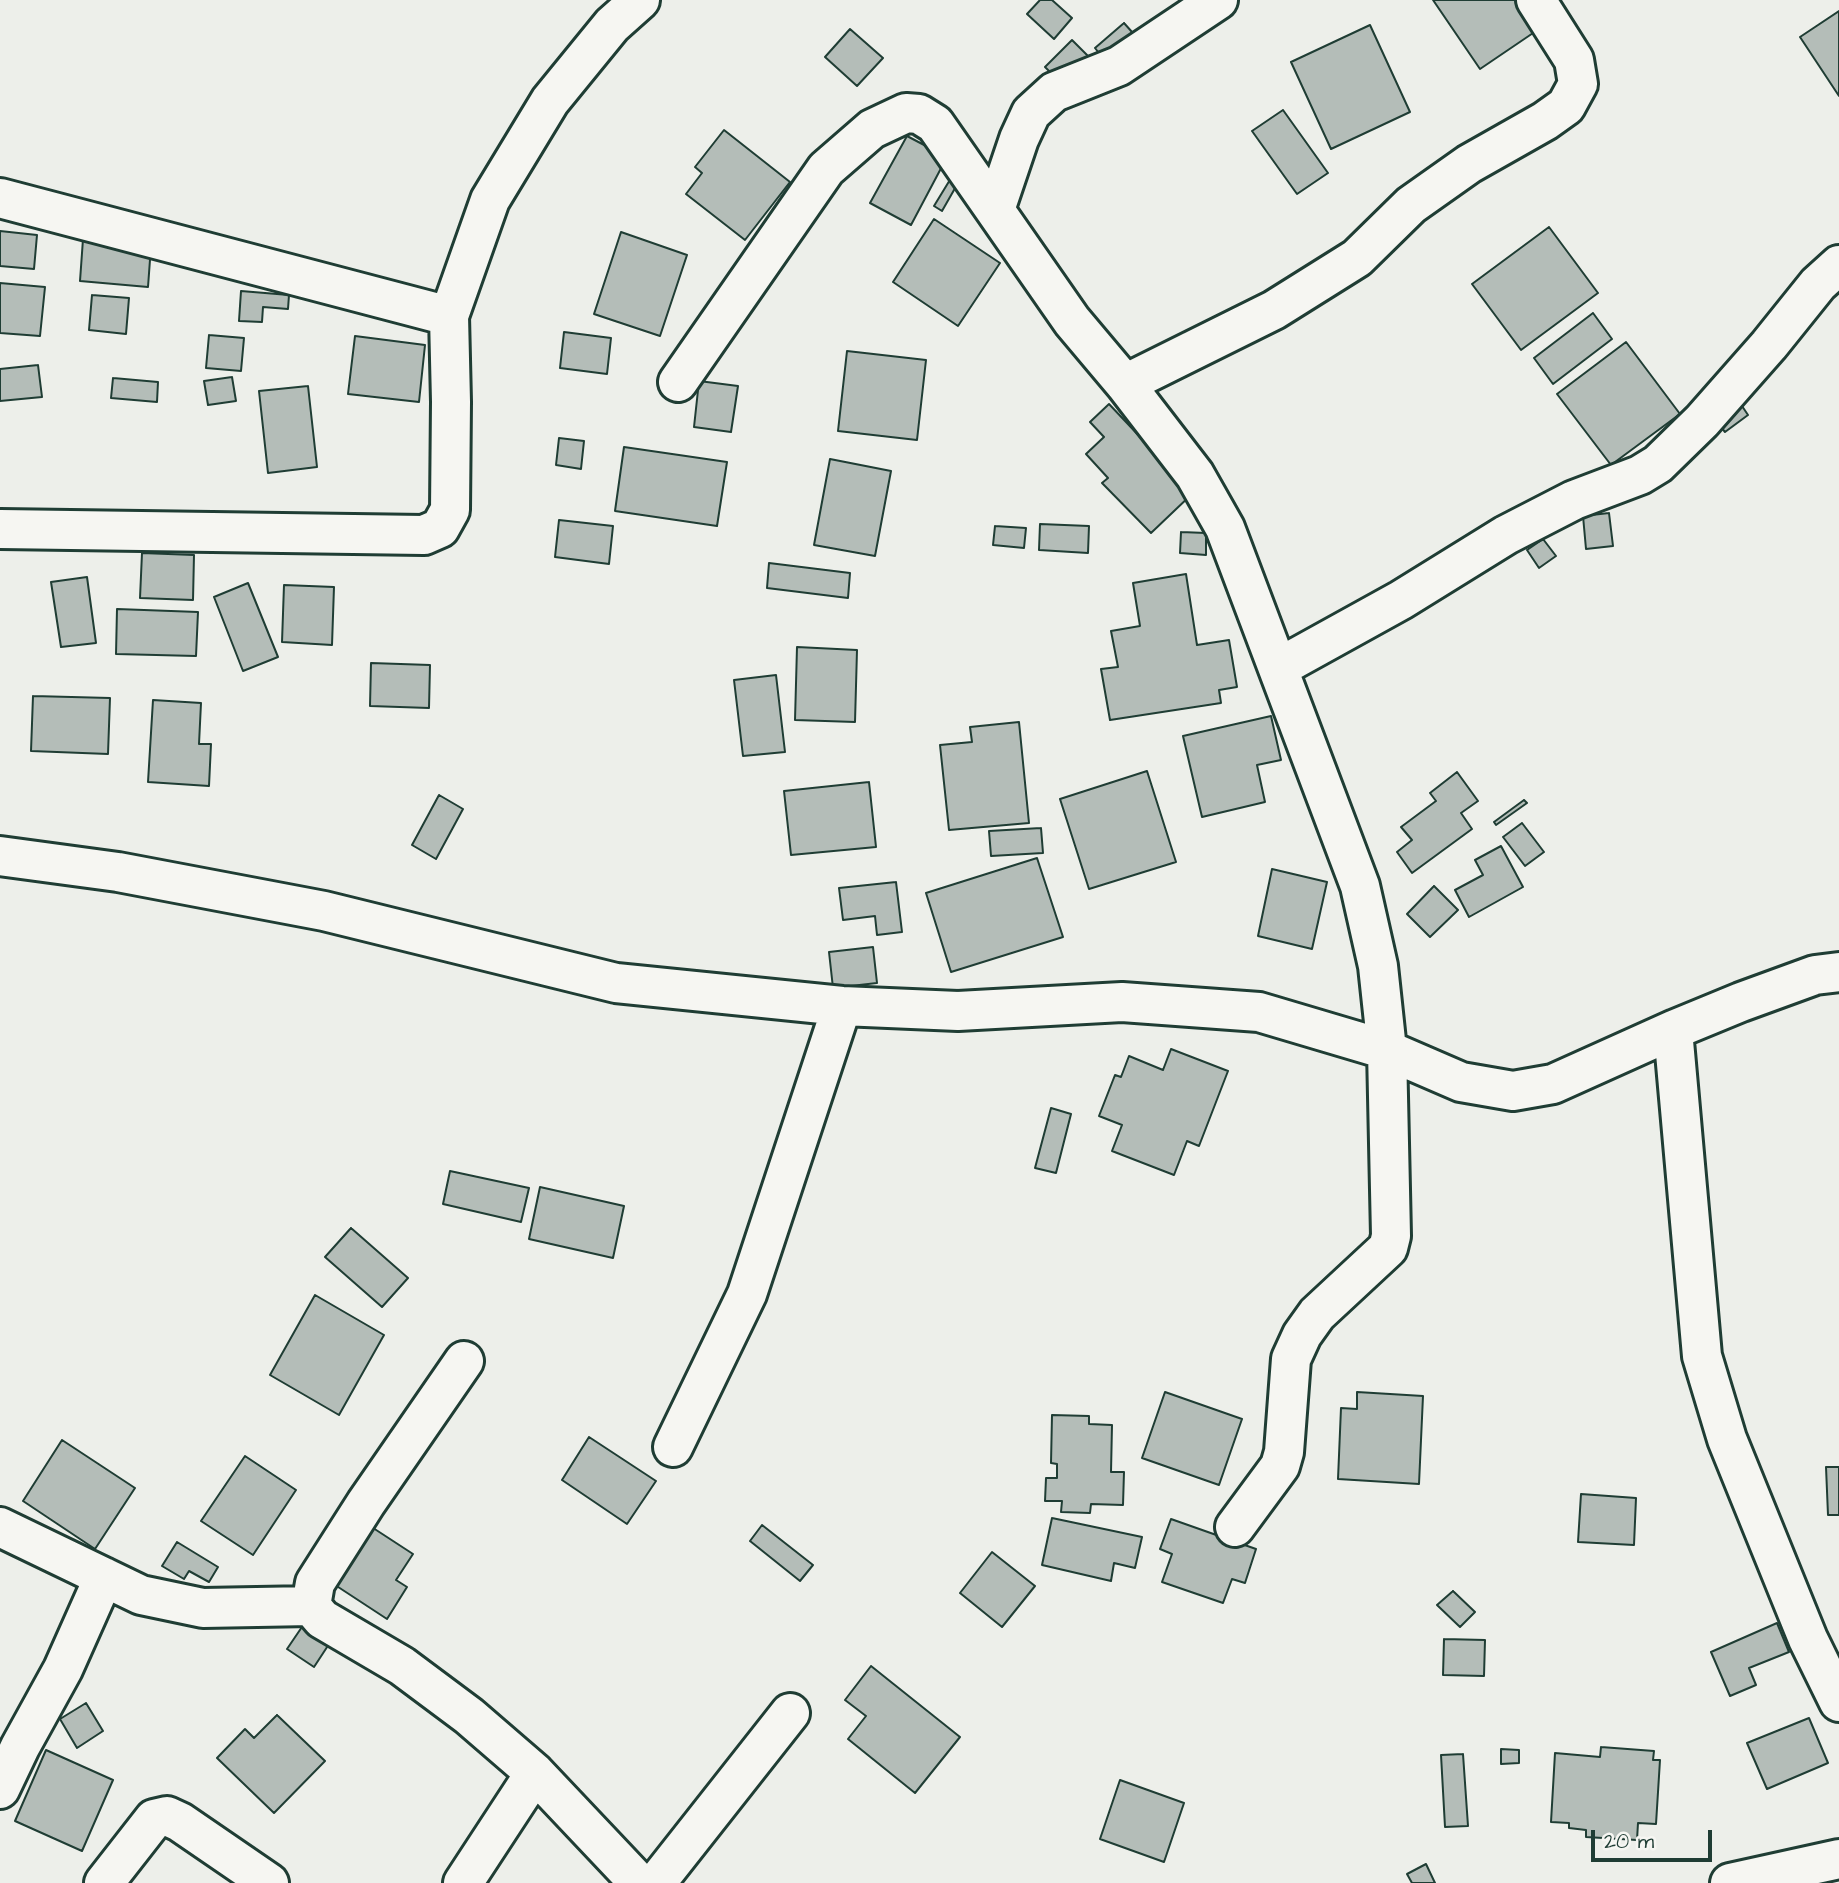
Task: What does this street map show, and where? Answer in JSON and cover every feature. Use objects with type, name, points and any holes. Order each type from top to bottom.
[{"type":"street","points":[[0,528],[424,535],[440,528],[450,510],[449,316],[490,200],[550,101],[612,25],[640,0]]},
{"type":"street","points":[[995,210],[1019,139],[1031,113],[1054,92],[1119,66],[1218,0]]},
{"type":"street","points":[[1125,384],[1274,310],[1357,258],[1411,205],[1469,164],[1566,106],[1578,84],[1574,60],[1536,0]]},
{"type":"street","points":[[678,382],[826,169],[872,129],[905,113],[919,114],[935,124],[1072,321],[1195,475],[1225,528],[1360,886],[1378,966],[1387,1051],[1391,1236],[1388,1248],[1317,1314],[1302,1335],[1291,1359],[1284,1452],[1280,1466],[1236,1527]]},
{"type":"street","points":[[0,198],[449,316]]},
{"type":"street","points":[[1278,668],[1401,600],[1506,535],[1574,500],[1640,475],[1658,464],[1702,421],[1818,284],[1839,265]]},
{"type":"street","points":[[0,856],[118,872],[324,911],[616,983],[842,1006],[958,1011],[1122,1002],[1259,1012],[1387,1051],[1461,1082],[1513,1091],[1553,1084],[1741,1002],[1815,975],[1839,972]]},
{"type":"street","points":[[673,1447],[747,1294],[842,1006]]},
{"type":"street","points":[[1673,1030],[1702,1356],[1727,1439],[1808,1640],[1839,1702]]},
{"type":"street","points":[[311,1606],[315,1583],[366,1503],[464,1361]]},
{"type":"street","points":[[0,1527],[141,1595],[204,1608],[311,1606]]},
{"type":"street","points":[[0,1789],[63,1670],[104,1577]]},
{"type":"street","points":[[311,1606],[322,1619],[402,1666],[469,1716],[535,1773],[639,1883]]},
{"type":"street","points":[[656,1883],[790,1713]]},
{"type":"street","points":[[464,1883],[535,1773]]},
{"type":"street","points":[[104,1883],[154,1819],[167,1816],[180,1822],[269,1883]]},
{"type":"street","points":[[1730,1883],[1839,1859]]},
{"type":"building","points":[[1040,0],[1052,0],[1072,18],[1054,39],[1027,14]]},
{"type":"building","points":[[1433,0],[1519,0],[1539,29],[1480,69]]},
{"type":"building","points":[[1839,11],[1839,96],[1800,37]]},
{"type":"building","points":[[1124,23],[1140,41],[1110,67],[1095,48]]},
{"type":"building","points":[[1370,25],[1410,112],[1331,149],[1291,62]]},
{"type":"building","points":[[850,29],[883,58],[857,86],[825,57]]},
{"type":"building","points":[[1072,40],[1092,60],[1065,87],[1045,67]]},
{"type":"building","points":[[1283,110],[1328,173],[1297,194],[1252,131]]},
{"type":"building","points":[[724,130],[790,182],[745,240],[686,194],[702,173],[695,167]]},
{"type":"building","points":[[907,136],[947,157],[911,225],[870,203]]},
{"type":"building","points":[[959,165],[966,169],[942,211],[934,206]]},
{"type":"building","points":[[934,219],[1000,263],[958,326],[893,282]]},
{"type":"building","points":[[1549,227],[1598,293],[1521,350],[1472,284]]},
{"type":"building","points":[[0,231],[37,235],[34,269],[0,266]]},
{"type":"building","points":[[621,232],[687,255],[660,336],[594,314]]},
{"type":"building","points":[[83,239],[151,246],[148,287],[80,281]]},
{"type":"building","points":[[0,283],[45,287],[40,336],[0,333]]},
{"type":"building","points":[[241,291],[289,295],[288,309],[263,307],[262,322],[239,321]]},
{"type":"building","points":[[92,295],[129,298],[126,334],[89,330]]},
{"type":"building","points":[[1593,313],[1612,339],[1553,384],[1534,358]]},
{"type":"building","points":[[564,332],[611,338],[607,374],[560,368]]},
{"type":"building","points":[[209,335],[244,338],[241,371],[206,368]]},
{"type":"building","points":[[355,336],[425,345],[419,402],[348,394]]},
{"type":"building","points":[[1626,342],[1680,414],[1611,465],[1557,394]]},
{"type":"building","points":[[847,351],[926,360],[917,440],[838,431]]},
{"type":"building","points":[[38,365],[42,397],[0,401],[0,369]]},
{"type":"building","points":[[232,377],[236,401],[208,405],[204,381]]},
{"type":"building","points":[[113,378],[158,382],[157,402],[111,398]]},
{"type":"building","points":[[699,381],[738,386],[731,432],[694,427]]},
{"type":"building","points":[[308,386],[317,467],[268,473],[259,391]]},
{"type":"building","points":[[1740,403],[1748,415],[1725,432],[1716,421]]},
{"type":"building","points":[[1109,404],[1193,493],[1151,533],[1102,483],[1108,478],[1086,454],[1104,437],[1090,422]]},
{"type":"building","points":[[559,438],[584,441],[581,469],[556,465]]},
{"type":"building","points":[[624,447],[727,462],[717,526],[615,511]]},
{"type":"building","points":[[830,459],[891,471],[875,556],[814,545]]},
{"type":"building","points":[[1609,513],[1613,546],[1586,549],[1583,516]]},
{"type":"building","points":[[559,520],[613,526],[609,564],[555,557]]},
{"type":"building","points":[[1040,524],[1089,526],[1088,553],[1039,550]]},
{"type":"building","points":[[995,526],[1026,528],[1024,548],[993,545]]},
{"type":"building","points":[[1181,532],[1206,533],[1206,555],[1180,553]]},
{"type":"building","points":[[1543,539],[1556,556],[1539,568],[1527,550]]},
{"type":"building","points":[[142,553],[194,555],[193,600],[140,598]]},
{"type":"building","points":[[769,563],[850,573],[848,598],[767,588]]},
{"type":"building","points":[[1186,574],[1197,645],[1229,640],[1237,687],[1219,690],[1221,703],[1110,720],[1101,669],[1118,667],[1111,631],[1140,626],[1133,583]]},
{"type":"building","points":[[87,577],[96,643],[61,647],[51,582]]},
{"type":"building","points":[[248,583],[278,657],[243,671],[214,597]]},
{"type":"building","points":[[284,585],[334,587],[332,645],[282,642]]},
{"type":"building","points":[[117,609],[198,612],[196,656],[116,654]]},
{"type":"building","points":[[797,647],[857,650],[855,722],[795,720]]},
{"type":"building","points":[[371,663],[430,665],[429,708],[370,706]]},
{"type":"building","points":[[776,675],[785,752],[743,756],[734,680]]},
{"type":"building","points":[[33,696],[110,698],[108,754],[31,751]]},
{"type":"building","points":[[153,700],[201,703],[199,744],[211,744],[209,786],[148,782]]},
{"type":"building","points":[[1271,716],[1281,760],[1257,765],[1265,802],[1202,817],[1183,736]]},
{"type":"building","points":[[1019,722],[1029,823],[949,830],[940,745],[972,742],[970,727]]},
{"type":"building","points":[[1147,771],[1176,862],[1089,889],[1060,799]]},
{"type":"building","points":[[1457,772],[1478,801],[1461,813],[1472,829],[1412,873],[1397,852],[1412,840],[1401,827],[1436,801],[1430,793]]},
{"type":"building","points":[[869,782],[876,847],[791,855],[784,791]]},
{"type":"building","points":[[439,795],[463,809],[436,859],[412,845]]},
{"type":"building","points":[[1524,800],[1527,803],[1496,825],[1494,822]]},
{"type":"building","points":[[1522,823],[1544,852],[1525,866],[1503,837]]},
{"type":"building","points":[[1041,828],[1043,853],[991,856],[989,831]]},
{"type":"building","points":[[1501,846],[1523,887],[1469,917],[1455,890],[1483,875],[1475,860]]},
{"type":"building","points":[[1037,858],[1063,937],[951,972],[926,893]]},
{"type":"building","points":[[1272,869],[1327,882],[1312,949],[1258,936]]},
{"type":"building","points":[[896,882],[902,932],[877,935],[875,916],[843,920],[839,888]]},
{"type":"building","points":[[1434,886],[1458,910],[1430,937],[1407,914]]},
{"type":"building","points":[[873,947],[877,983],[833,988],[829,952]]},
{"type":"building","points":[[1171,1049],[1228,1071],[1199,1146],[1187,1141],[1174,1175],[1112,1151],[1122,1125],[1099,1116],[1115,1075],[1121,1077],[1129,1056],[1163,1070]]},
{"type":"building","points":[[1051,1108],[1071,1114],[1056,1173],[1035,1168]]},
{"type":"building","points":[[450,1171],[529,1188],[521,1222],[443,1204]]},
{"type":"building","points":[[540,1187],[624,1206],[613,1258],[529,1239]]},
{"type":"building","points":[[351,1228],[408,1278],[382,1307],[325,1257]]},
{"type":"building","points":[[315,1295],[384,1335],[339,1415],[270,1375]]},
{"type":"building","points":[[1165,1392],[1242,1419],[1219,1485],[1142,1458]]},
{"type":"building","points":[[1357,1392],[1423,1396],[1419,1484],[1338,1479],[1341,1408],[1357,1409]]},
{"type":"building","points":[[1052,1415],[1089,1416],[1089,1424],[1112,1425],[1111,1472],[1124,1472],[1123,1505],[1091,1504],[1090,1513],[1061,1512],[1062,1501],[1045,1501],[1046,1478],[1057,1478],[1057,1464],[1051,1463]]},
{"type":"building","points":[[589,1437],[656,1481],[627,1524],[562,1480]]},
{"type":"building","points":[[62,1440],[135,1488],[95,1549],[23,1501]]},
{"type":"building","points":[[245,1456],[296,1490],[253,1555],[201,1521]]},
{"type":"building","points":[[1826,1467],[1839,1467],[1839,1515],[1828,1515]]},
{"type":"building","points":[[1581,1494],[1636,1498],[1634,1545],[1578,1542]]},
{"type":"building","points":[[1052,1518],[1142,1537],[1135,1568],[1114,1563],[1111,1581],[1042,1565]]},
{"type":"building","points":[[1171,1519],[1256,1549],[1245,1583],[1232,1579],[1223,1603],[1162,1582],[1172,1554],[1160,1549]]},
{"type":"building","points":[[367,1524],[413,1554],[396,1580],[407,1587],[387,1619],[329,1581]]},
{"type":"building","points":[[762,1525],[813,1565],[800,1581],[750,1541]]},
{"type":"building","points":[[177,1542],[218,1567],[209,1582],[189,1571],[184,1579],[162,1566]]},
{"type":"building","points":[[992,1552],[1035,1586],[1002,1627],[960,1593]]},
{"type":"building","points":[[1453,1591],[1475,1612],[1460,1627],[1437,1605]]},
{"type":"building","points":[[306,1621],[333,1638],[314,1667],[287,1649]]},
{"type":"building","points":[[1777,1623],[1789,1652],[1749,1668],[1756,1685],[1730,1696],[1711,1652]]},
{"type":"building","points":[[1444,1639],[1485,1640],[1484,1676],[1443,1675]]},
{"type":"building","points":[[871,1666],[960,1737],[915,1793],[848,1739],[866,1716],[845,1700]]},
{"type":"building","points":[[86,1703],[103,1731],[77,1748],[60,1719]]},
{"type":"building","points":[[277,1715],[325,1761],[274,1813],[217,1758],[245,1729],[254,1738]]},
{"type":"building","points":[[1809,1718],[1828,1763],[1767,1789],[1747,1743]]},
{"type":"building","points":[[1601,1747],[1654,1751],[1653,1760],[1660,1760],[1656,1824],[1638,1823],[1637,1840],[1586,1837],[1586,1830],[1569,1828],[1569,1823],[1551,1822],[1555,1753],[1600,1757]]},
{"type":"building","points":[[1501,1749],[1519,1750],[1519,1763],[1501,1764]]},
{"type":"building","points":[[46,1750],[113,1780],[82,1851],[15,1821]]},
{"type":"building","points":[[1463,1754],[1468,1826],[1445,1827],[1441,1755]]},
{"type":"building","points":[[1120,1780],[1184,1803],[1164,1862],[1100,1839]]},
{"type":"building","points":[[1426,1864],[1435,1883],[1412,1883],[1407,1874]]}]
